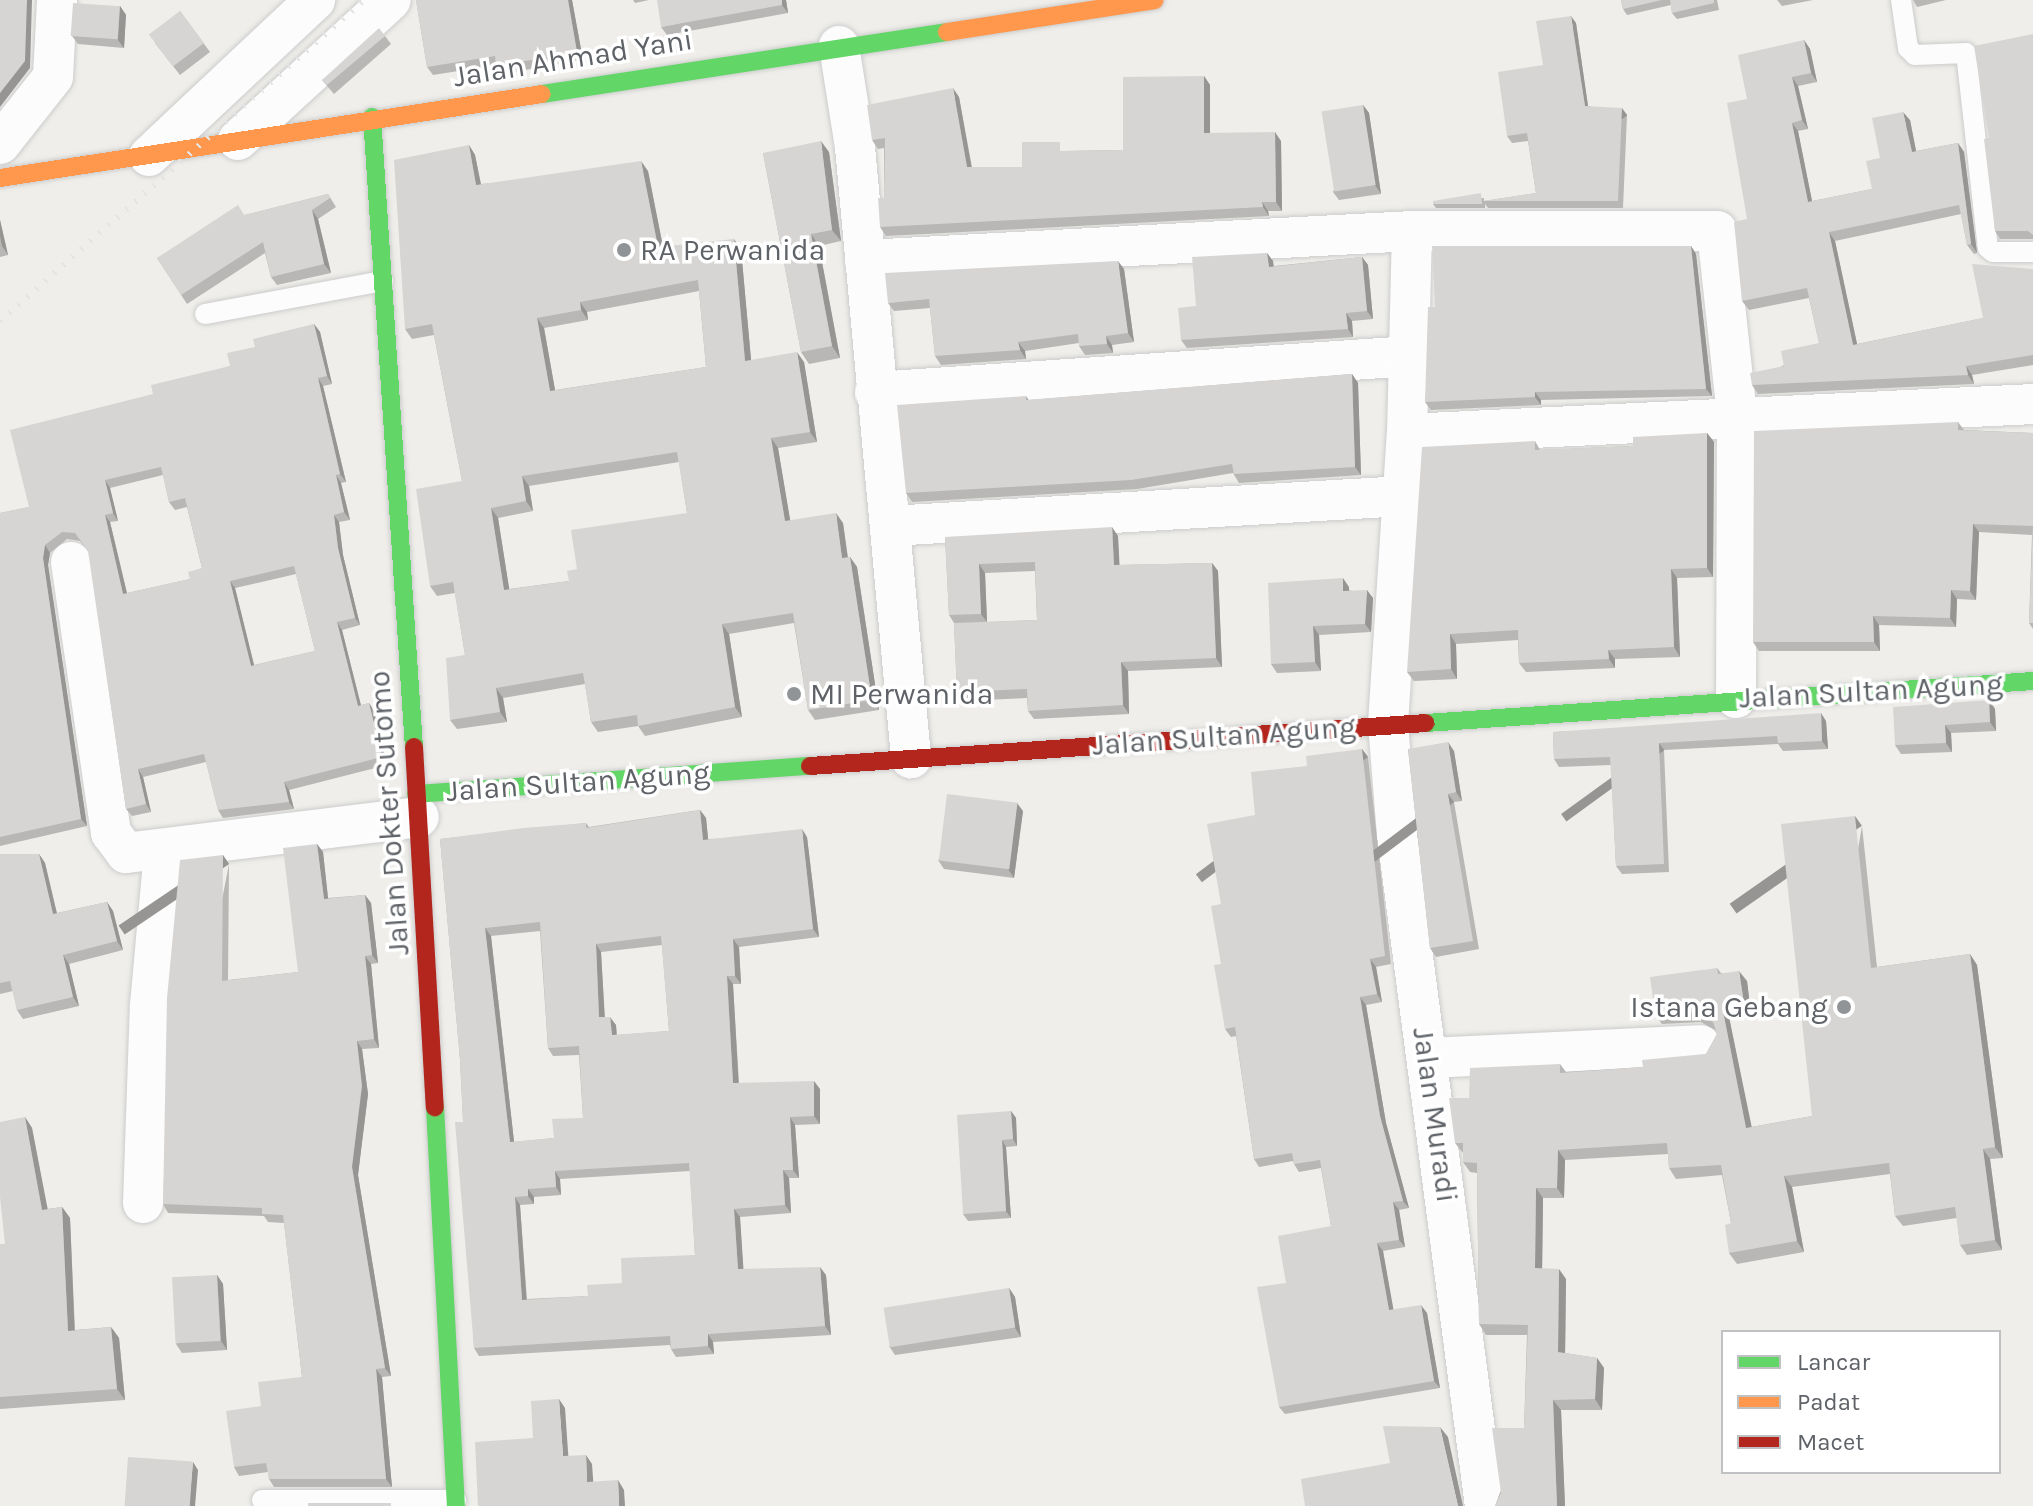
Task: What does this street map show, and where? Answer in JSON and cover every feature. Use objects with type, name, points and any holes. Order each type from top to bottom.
[{"type":"main road","name":"Jalan Ahmad Yani","points":[[0,178],[149,156],[372,117],[1155,0]]},
{"type":"main road","name":"Jalan Dokter Sutomo","points":[[372,117],[417,805],[456,1503]]},
{"type":"main road","name":"Jalan Sultan Agung","points":[[417,805],[911,758],[1736,698],[2033,681]]},
{"type":"street","points":[[0,144],[53,77],[57,0]]},
{"type":"street","points":[[149,156],[315,0]]},
{"type":"street","points":[[238,140],[391,0]]},
{"type":"street","points":[[839,46],[855,147],[875,392],[911,758]]},
{"type":"street","points":[[865,260],[1412,231],[1717,231],[1737,416],[1736,698]]},
{"type":"street","name":"Jalan Muradi","points":[[1412,231],[1411,356],[1388,724],[1427,1058],[1485,1506]]},
{"type":"street","points":[[875,392],[1411,356]]},
{"type":"street","points":[[1407,434],[2033,404]]},
{"type":"street","points":[[890,526],[1404,496]]},
{"type":"street","name":"Jalan Sultan Agung","points":[[71,562],[111,833],[126,853],[164,852],[417,805]]},
{"type":"street","points":[[143,1203],[150,1005],[164,852]]},
{"type":"street","points":[[1427,1058],[1701,1045]]},
{"type":"lane","points":[[1901,0],[1903,23],[1915,55],[1966,53],[1988,248],[1993,252],[2033,252]]},
{"type":"lane","points":[[205,314],[383,281]]},
{"type":"lane","points":[[262,1500],[456,1503]]},
{"type":"building","points":[[0,0],[27,0],[25,61],[0,93]]},
{"type":"building","points":[[416,0],[568,0],[577,52],[496,66],[495,56],[427,67]]},
{"type":"building","points":[[657,0],[782,0],[782,5],[661,27]]},
{"type":"building","points":[[1621,0],[1662,0],[1623,9]]},
{"type":"building","points":[[1670,0],[1714,0],[1714,3],[1672,13]]},
{"type":"building","points":[[73,3],[120,6],[118,39],[71,36]]},
{"type":"building","points":[[180,11],[204,43],[173,66],[149,34]]},
{"type":"building","points":[[1571,16],[1585,106],[1622,108],[1618,201],[1483,201],[1536,193],[1527,133],[1507,136],[1498,72],[1543,65],[1536,21]]},
{"type":"building","points":[[379,28],[385,36],[327,85],[322,80]]},
{"type":"building","points":[[2033,34],[2033,235],[2028,231],[1995,231],[1984,139],[1989,138],[1974,46]]},
{"type":"building","points":[[1804,40],[1811,73],[1792,77],[1802,120],[1792,123],[1808,202],[1872,189],[1866,161],[1880,158],[1872,118],[1903,112],[1912,152],[1958,143],[1971,244],[1967,245],[1959,205],[1829,232],[1853,345],[1983,318],[1972,264],[2033,269],[2033,355],[1966,366],[1968,375],[1752,385],[1750,373],[1784,366],[1781,351],[1819,343],[1807,288],[1742,301],[1734,222],[1747,219],[1727,103],[1747,99],[1738,55]]},
{"type":"building","points":[[1204,76],[1204,133],[1275,132],[1276,202],[1262,202],[1263,207],[880,227],[878,198],[884,198],[885,138],[872,140],[867,105],[953,88],[967,167],[1022,167],[1022,142],[1060,142],[1060,151],[1123,150],[1123,77]]},
{"type":"building","points":[[1363,105],[1376,185],[1334,192],[1322,112]]},
{"type":"building","points":[[821,141],[832,230],[811,234],[832,346],[801,352],[763,153]]},
{"type":"building","points":[[469,145],[476,185],[641,161],[658,247],[734,239],[745,361],[797,352],[810,432],[771,438],[785,521],[836,513],[842,558],[850,557],[872,700],[808,710],[793,613],[722,624],[735,707],[638,726],[637,715],[591,722],[583,673],[496,688],[500,712],[450,720],[446,658],[465,655],[453,582],[430,586],[416,489],[462,481],[432,324],[405,329],[394,160]],"holes":[[[698,280],[706,367],[550,391],[537,318],[581,310],[580,302]],[[677,452],[687,513],[571,530],[577,569],[567,571],[569,581],[504,590],[491,508],[526,501],[522,476]]]},
{"type":"building","points":[[1481,193],[1482,204],[1433,204],[1433,201]]},
{"type":"building","points":[[328,194],[330,198],[312,210],[324,264],[271,277],[263,242],[181,295],[157,258],[238,205],[244,215]]},
{"type":"building","points":[[1432,246],[1691,246],[1706,389],[1535,392],[1535,397],[1425,402],[1428,307],[1435,307]]},
{"type":"building","points":[[1267,253],[1269,267],[1362,257],[1367,311],[1346,313],[1348,329],[1181,340],[1178,308],[1196,306],[1192,257]]},
{"type":"building","points":[[1118,261],[1128,333],[1106,336],[1107,344],[1079,346],[1078,334],[1018,342],[1020,350],[935,356],[929,299],[888,303],[885,273]]},
{"type":"building","points":[[314,324],[327,376],[318,378],[340,474],[336,475],[344,512],[334,515],[338,548],[355,618],[337,622],[358,706],[369,703],[382,757],[284,782],[289,802],[218,810],[204,754],[138,769],[146,804],[126,809],[88,551],[75,533],[62,532],[45,545],[43,558],[81,819],[0,837],[0,513],[29,507],[10,430],[153,394],[151,385],[230,366],[227,353],[255,347],[253,339]],"holes":[[[161,467],[169,502],[185,498],[202,568],[188,572],[190,579],[123,594],[105,515],[113,513],[105,480]],[[294,566],[315,651],[251,666],[230,581]]]},
{"type":"building","points":[[1352,374],[1355,467],[1234,474],[1232,464],[1131,480],[906,493],[897,405],[1026,396],[1026,400]]},
{"type":"building","points":[[1958,422],[1958,430],[2033,433],[2033,526],[1973,524],[1970,591],[1951,590],[1950,618],[1873,616],[1874,642],[1753,642],[1754,431]]},
{"type":"building","points":[[1707,433],[1707,568],[1671,569],[1674,647],[1608,650],[1609,659],[1519,663],[1518,630],[1450,634],[1451,669],[1407,672],[1422,447],[1535,441],[1535,450],[1633,446],[1633,437]]},
{"type":"building","points":[[2033,526],[2033,623],[2029,623]]},
{"type":"building","points":[[1112,527],[1114,565],[1212,563],[1216,658],[1121,662],[1123,705],[1028,711],[1027,689],[957,692],[954,623],[1037,620],[1035,562],[979,564],[981,614],[949,615],[945,537]]},
{"type":"building","points":[[1343,578],[1343,591],[1367,590],[1365,624],[1313,626],[1315,662],[1271,664],[1268,583]]},
{"type":"building","points":[[1989,700],[1990,722],[1945,725],[1946,743],[1895,745],[1893,707]]},
{"type":"building","points":[[1821,713],[1822,741],[1778,743],[1777,736],[1659,743],[1664,864],[1616,866],[1610,757],[1554,759],[1553,732]]},
{"type":"building","points":[[1448,742],[1456,792],[1448,794],[1473,941],[1430,948],[1408,749]]},
{"type":"building","points":[[1362,749],[1385,956],[1370,959],[1377,994],[1360,997],[1380,1116],[1403,1201],[1393,1202],[1399,1240],[1377,1243],[1389,1310],[1421,1305],[1434,1381],[1279,1407],[1257,1287],[1286,1283],[1278,1236],[1331,1226],[1320,1160],[1294,1164],[1292,1153],[1254,1159],[1235,1027],[1225,1029],[1214,965],[1221,964],[1211,906],[1221,904],[1207,824],[1255,815],[1251,772],[1307,766],[1306,756]]},
{"type":"building","points":[[947,794],[1017,803],[1009,869],[939,861]]},
{"type":"building","points":[[700,810],[703,840],[802,829],[813,929],[733,939],[735,976],[727,976],[733,1083],[814,1081],[814,1116],[790,1117],[793,1170],[783,1170],[785,1205],[734,1209],[738,1269],[820,1267],[825,1326],[708,1334],[708,1346],[671,1349],[670,1336],[474,1348],[455,1122],[463,1122],[460,1059],[440,839],[586,823],[586,828]],"holes":[[[540,922],[548,1048],[579,1046],[583,1118],[552,1119],[554,1138],[510,1142],[485,928]],[[661,936],[669,1031],[612,1035],[610,1017],[599,1017],[596,944]],[[689,1163],[695,1255],[621,1258],[622,1283],[587,1285],[588,1296],[522,1300],[515,1197],[528,1196],[528,1189],[556,1187],[555,1171]]]},
{"type":"building","points":[[1855,816],[1871,968],[1970,954],[1995,1147],[1983,1149],[1995,1240],[1960,1245],[1955,1207],[1895,1216],[1889,1163],[1784,1176],[1797,1241],[1729,1253],[1725,1225],[1731,1223],[1721,1165],[1669,1168],[1667,1143],[1558,1150],[1557,1188],[1536,1188],[1535,1268],[1559,1269],[1558,1352],[1597,1358],[1595,1399],[1553,1400],[1557,1506],[1495,1506],[1501,1493],[1492,1428],[1524,1428],[1528,1325],[1479,1324],[1477,1163],[1463,1162],[1463,1143],[1455,1143],[1449,1098],[1469,1098],[1470,1068],[1560,1064],[1560,1073],[1643,1067],[1642,1060],[1706,1054],[1717,1034],[1713,1022],[1693,1012],[1655,1014],[1650,977],[1717,968],[1718,974],[1739,971],[1744,1003],[1722,1006],[1746,1128],[1812,1116],[1781,824]]},
{"type":"building","points":[[317,844],[324,899],[365,895],[372,955],[365,956],[374,1039],[357,1041],[362,1086],[352,1167],[385,1368],[376,1369],[386,1479],[269,1479],[266,1463],[234,1467],[226,1411],[261,1406],[258,1382],[302,1377],[283,1215],[262,1214],[262,1208],[163,1204],[167,998],[180,860],[223,855],[222,981],[298,972],[283,848]]},
{"type":"building","points":[[0,854],[39,854],[53,914],[107,902],[117,941],[63,955],[73,997],[17,1010],[10,981],[0,983]]},
{"type":"building","points":[[1011,1111],[1013,1139],[1002,1140],[1006,1211],[963,1214],[957,1115]]},
{"type":"building","points":[[25,1117],[42,1210],[62,1207],[68,1331],[111,1327],[117,1389],[0,1397],[0,1244],[5,1244],[0,1197],[0,1122]]},
{"type":"building","points":[[217,1275],[220,1341],[176,1343],[172,1277]]},
{"type":"building","points":[[1009,1288],[1015,1328],[890,1347],[884,1308]]},
{"type":"building","points":[[559,1399],[563,1456],[586,1455],[587,1482],[618,1480],[619,1506],[478,1506],[475,1442],[533,1438],[531,1401]]},
{"type":"building","points":[[1383,1426],[1440,1427],[1458,1506],[1305,1506],[1301,1479],[1390,1463]]},
{"type":"building","points":[[128,1457],[193,1462],[190,1506],[125,1506]]},
{"type":"building","points":[[308,1503],[391,1503],[391,1506],[308,1506]]},
{"type":"railway","points":[[0,321],[364,0]]},
{"type":"traffic: fast","points":[[542,94],[947,32]]},
{"type":"traffic: fast","points":[[372,117],[414,747]]},
{"type":"traffic: fast","points":[[1426,723],[2033,681]]},
{"type":"traffic: fast","points":[[416,794],[810,766]]},
{"type":"traffic: fast","points":[[435,1107],[456,1506]]},
{"type":"traffic: slow","points":[[947,32],[1155,0]]},
{"type":"traffic: slow","points":[[0,178],[542,94]]},
{"type":"traffic: jam","points":[[810,766],[1426,723]]},
{"type":"traffic: jam","points":[[414,747],[435,1107]]},
{"type":"place","name":"RA Perwanida","points":[[624,250]]},
{"type":"place","name":"MI Perwanida","points":[[794,694]]},
{"type":"place","name":"Istana Gebang","points":[[1844,1007]]}]
